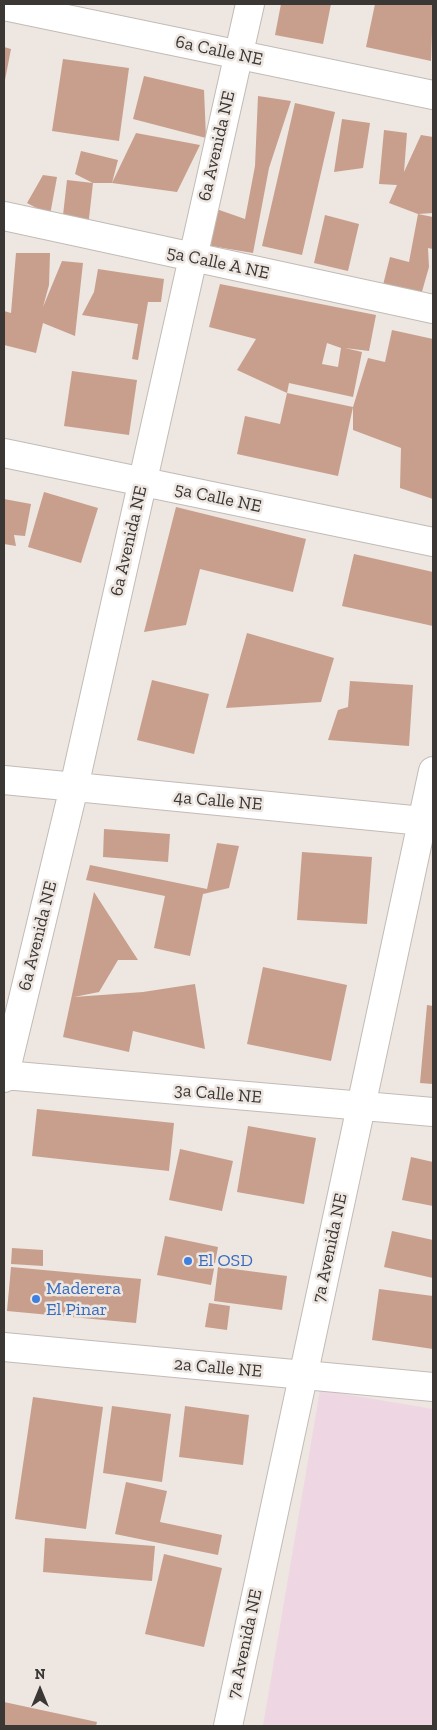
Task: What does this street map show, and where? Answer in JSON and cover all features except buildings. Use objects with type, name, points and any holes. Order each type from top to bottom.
[{"type":"street","name":"6a Avenida NE","points":[[4,1076],[74,787],[250,4]]},
{"type":"street","name":"6a Calle NE","points":[[4,6],[433,95]]},
{"type":"street","name":"5a Calle A NE","points":[[4,216],[433,309]]},
{"type":"street","name":"5a Calle NE","points":[[4,453],[433,542]]},
{"type":"street","name":"7a Avenida NE","points":[[228,1726],[361,1106],[428,821],[433,771]]},
{"type":"street","name":"4a Calle NE","points":[[4,780],[428,821]]},
{"type":"street","name":"3a Calle NE","points":[[4,1076],[433,1112]]},
{"type":"street","name":"2a Calle NE","points":[[4,1347],[433,1387]]},
{"type":"shaded area","points":[[320,1390],[433,1409],[433,1726],[263,1726]]},
{"type":"place","name":"El OSD","points":[[188,1261]]},
{"type":"place","name":"Maderera El Pinar","points":[[36,1299]]}]
